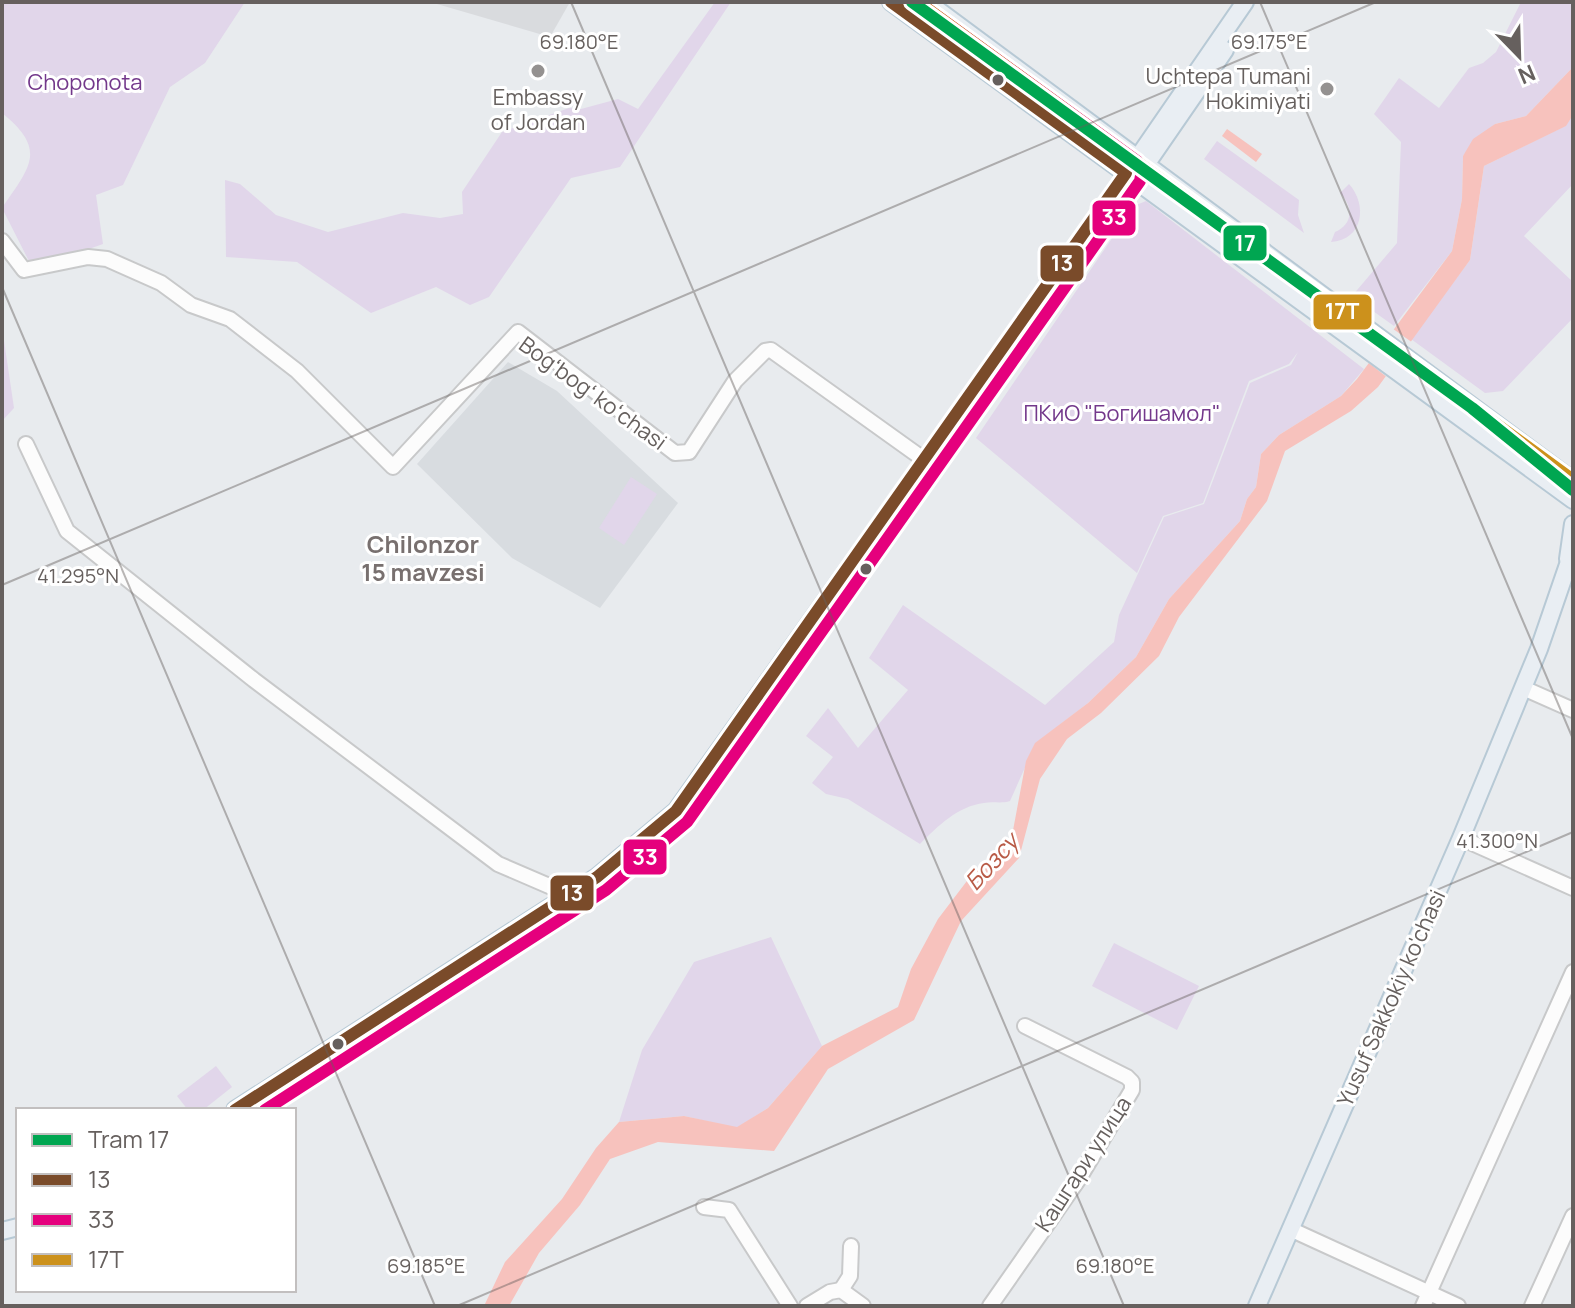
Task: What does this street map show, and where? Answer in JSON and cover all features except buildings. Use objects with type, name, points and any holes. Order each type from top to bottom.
[{"type":"main road","points":[[891,2],[1131,176],[1474,405],[1566,485],[1573,500]]},
{"type":"main road","points":[[927,2],[1142,161],[1464,420],[1566,485],[1573,522]]},
{"type":"main road","points":[[1142,161],[1245,2]]},
{"type":"main road","points":[[238,1108],[572,898],[676,811],[1257,2]]},
{"type":"main road","points":[[258,1108],[645,850],[683,815],[1131,176]]},
{"type":"main road","name":"Yusuf Sakkokiy ko'chasi","points":[[1257,1306],[1523,688],[1549,642],[1571,563],[1573,522]]},
{"type":"street","name":"Bogʻbogʻ koʻchasi","points":[[2,241],[24,270],[88,257],[107,259],[161,283],[191,305],[230,319],[297,371],[393,467],[518,332],[675,453],[689,452],[735,381],[765,351],[771,350],[926,461]]},
{"type":"street","points":[[26,444],[67,531],[254,680],[498,864],[572,898]]},
{"type":"street","points":[[1523,688],[1573,710]]},
{"type":"street","points":[[1461,838],[1573,888]]},
{"type":"street","points":[[1426,1299],[1573,972]]},
{"type":"street","name":"Кашгари улица","points":[[990,1306],[1078,1180],[1132,1090],[1132,1082],[1127,1077],[1025,1026]]},
{"type":"street","points":[[704,1207],[729,1210],[790,1306]]},
{"type":"street","points":[[1532,1306],[1573,1216]]},
{"type":"street","points":[[1290,1229],[1426,1299],[1458,1306]]},
{"type":"street","points":[[841,1290],[850,1276],[851,1246]]},
{"type":"street","points":[[807,1306],[830,1292],[841,1290],[863,1306]]},
{"type":"shaded area","points":[[430,2],[570,2],[550,37]]},
{"type":"shaded area","points":[[508,362],[557,391],[678,503],[600,608],[512,558],[417,464]]},
{"type":"green space","name":"Choponota","points":[[2,2],[245,2],[205,63],[170,87],[123,185],[96,195],[103,244],[33,269],[2,208],[26,170],[30,149],[16,126],[2,113]]},
{"type":"green space","points":[[715,2],[731,2],[620,167],[571,178],[489,297],[470,305],[436,287],[371,313],[297,262],[226,257],[225,180],[240,184],[276,215],[328,232],[403,213],[440,218],[463,214],[462,192],[502,132],[569,108],[581,109],[618,99],[638,109]]},
{"type":"green space","points":[[1521,2],[1573,2],[1573,67],[1526,116],[1495,124],[1463,156],[1462,199],[1452,251],[1394,326],[1352,296],[1397,243],[1401,142],[1374,114],[1399,78],[1439,108],[1469,68],[1483,63],[1496,52]]},
{"type":"green space","points":[[1573,115],[1573,184],[1524,236],[1573,282],[1573,318],[1503,391],[1485,393],[1411,339],[1470,260],[1484,166],[1565,126]]},
{"type":"green space","points":[[1217,141],[1299,200],[1298,215],[1304,233],[1204,159]]},
{"type":"green space","points":[[1349,184],[1359,202],[1359,220],[1350,235],[1331,242],[1350,214],[1340,193]]},
{"type":"green space","name":"ПКиО \"Богишамол\"","points":[[1146,201],[1364,369],[1341,396],[1279,435],[1261,454],[1256,487],[1247,499],[1240,521],[1169,599],[1136,657],[1088,703],[1036,743],[1010,801],[987,802],[966,808],[941,824],[920,844],[848,799],[826,794],[812,783],[833,757],[806,736],[828,708],[858,748],[908,690],[869,658],[903,605],[1045,705],[1114,642],[1119,615],[1164,517],[1204,504],[1250,383],[1291,365],[1298,352],[1289,364],[1249,381],[1203,503],[1163,516],[1137,573],[976,438],[1134,206]]},
{"type":"green space","points":[[2,327],[14,408],[2,421]]},
{"type":"green space","points":[[631,477],[657,494],[624,545],[599,528]]},
{"type":"green space","points":[[771,937],[822,1046],[768,1108],[737,1128],[684,1116],[619,1122],[642,1050],[694,962]]},
{"type":"green space","points":[[1114,943],[1199,986],[1177,1030],[1092,986]]},
{"type":"green space","points":[[216,1066],[232,1087],[206,1108],[186,1108],[177,1096]]},
{"type":"water","name":"Бозсу","points":[[1573,67],[1573,115],[1566,126],[1484,166],[1470,260],[1378,387],[1351,411],[1285,451],[1267,501],[1179,617],[1159,656],[1101,713],[1067,739],[1040,779],[1019,858],[961,921],[914,1020],[828,1069],[774,1151],[658,1142],[610,1159],[580,1205],[539,1253],[509,1306],[484,1306],[505,1262],[562,1199],[596,1148],[619,1122],[684,1116],[737,1127],[768,1108],[822,1046],[898,1007],[911,969],[938,919],[973,873],[1011,841],[1026,761],[1035,743],[1088,703],[1136,657],[1169,599],[1240,521],[1247,499],[1256,487],[1261,454],[1279,435],[1341,396],[1357,379],[1452,251],[1462,199],[1463,156],[1473,139],[1495,124],[1526,116]]},
{"type":"water","points":[[1227,129],[1262,154],[1256,162],[1222,136]]},
{"type":"pier","points":[[1389,326],[1413,343],[1388,378],[1365,360]]},
{"type":"tram line","name":"17","points":[[912,2],[1472,408],[1573,490]]},
{"type":"transit line","name":"13","points":[[238,1108],[597,877],[676,811],[1126,173],[891,2]]},
{"type":"transit line","name":"33","points":[[268,1108],[606,890],[687,822],[1140,181],[1142,170],[1137,161],[918,2]]},
{"type":"transit line","name":"17T","points":[[918,2],[1573,480]]},
{"type":"place","name":"Embassy of Jordan","points":[[538,71]]},
{"type":"place","name":"Uchtepa Tumani Hokimiyati","points":[[1327,89]]},
{"type":"district","name":"Chilonzor 15 mavzesi","points":[[423,559]]}]
